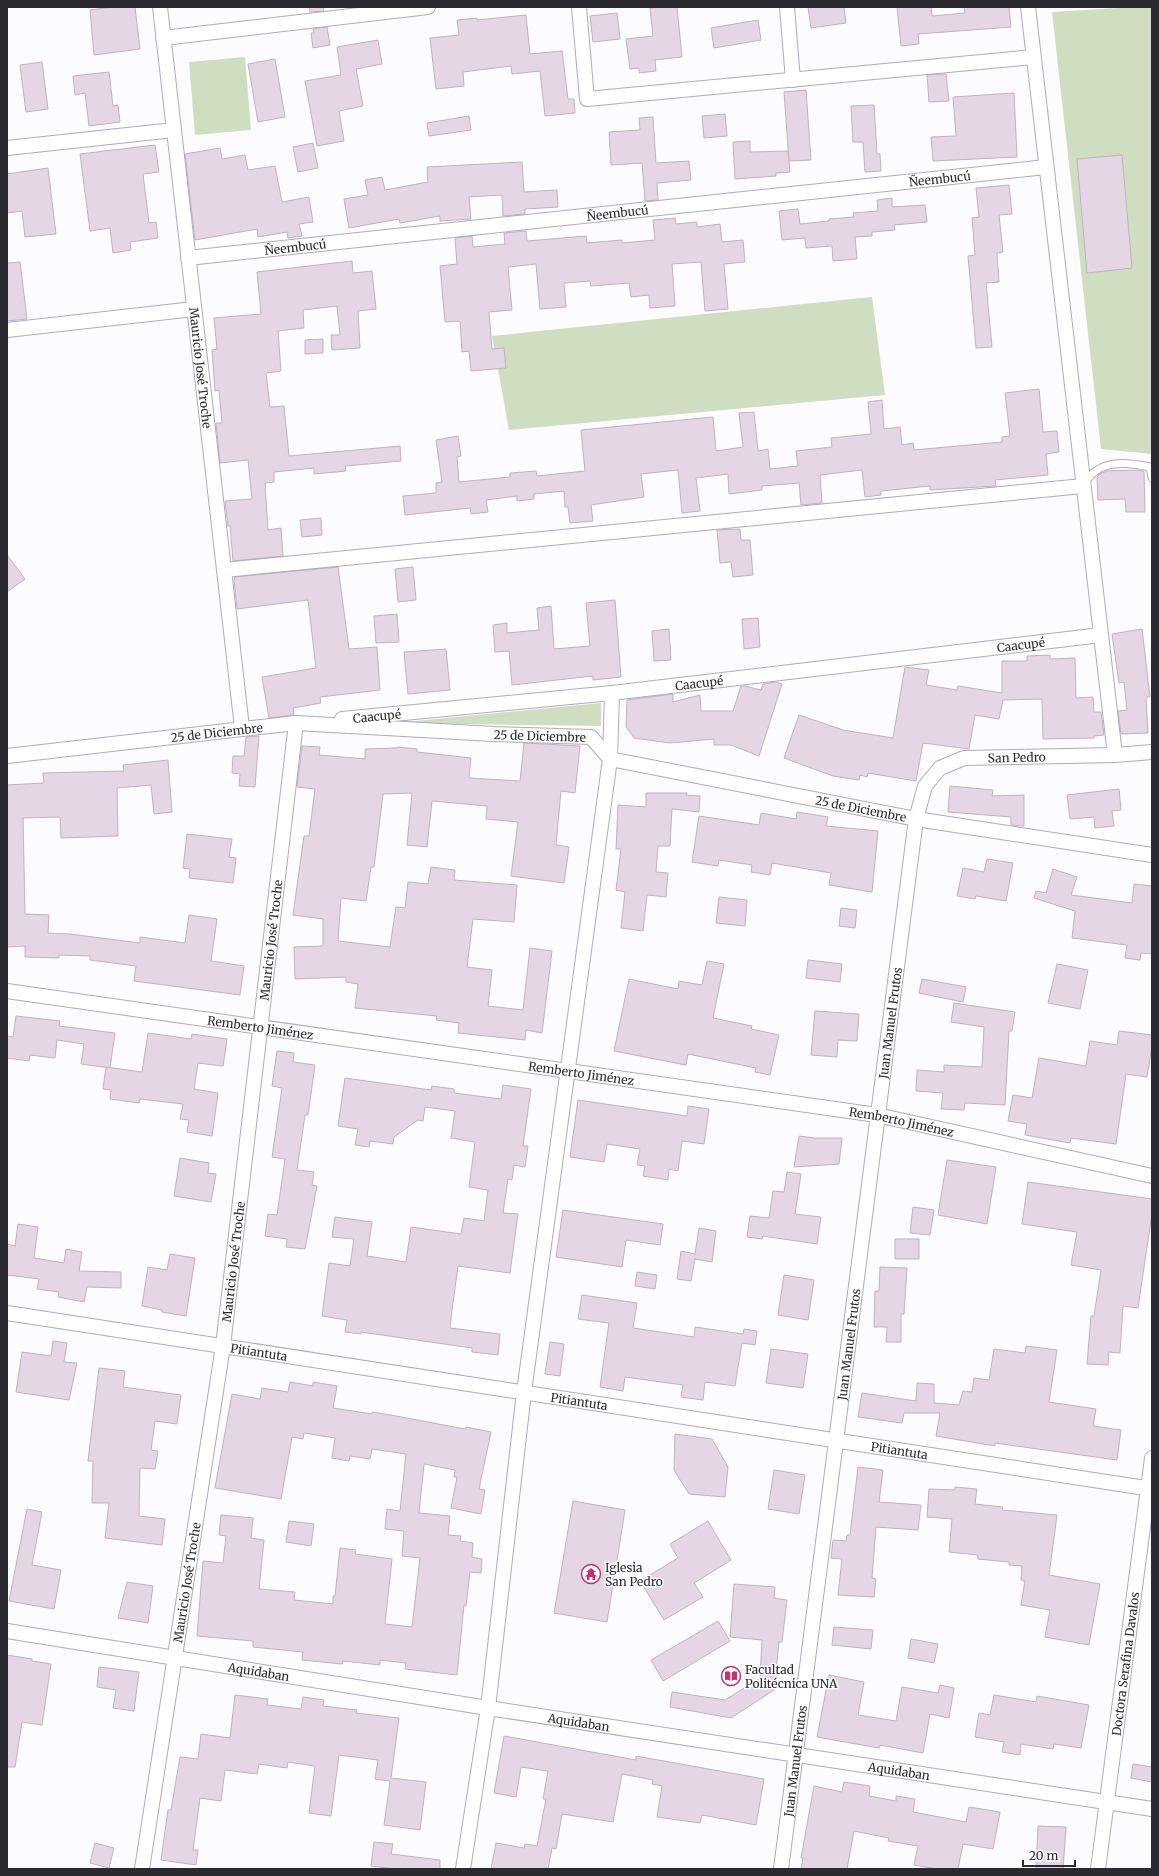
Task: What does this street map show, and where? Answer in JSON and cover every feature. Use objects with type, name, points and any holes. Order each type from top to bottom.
[{"type":"street","name":"Mauricio José Troche","points":[[160,7],[242,728]]},
{"type":"street","points":[[163,38],[428,7]]},
{"type":"street","points":[[579,7],[587,99],[1033,57]]},
{"type":"street","points":[[787,7],[793,80]]},
{"type":"street","points":[[1028,7],[1115,755]]},
{"type":"street","points":[[7,148],[174,130]]},
{"type":"street","name":"Ñeembucú","points":[[188,258],[1046,167]]},
{"type":"street","points":[[7,330],[194,310]]},
{"type":"street","points":[[224,570],[1083,486]]},
{"type":"street","name":"Caacupé","points":[[296,723],[612,693],[1101,635]]},
{"type":"street","points":[[463,1869],[488,1708],[524,1392],[610,759],[612,693]]},
{"type":"street","name":"Mauricio José Troche","points":[[142,1869],[223,1346],[296,723]]},
{"type":"street","name":"25 de Diciembre","points":[[7,756],[296,723],[494,734],[591,737],[610,759],[916,819],[1152,855]]},
{"type":"street","name":"San Pedro","points":[[916,819],[925,786],[940,768],[964,758],[1115,755],[1152,752]]},
{"type":"street","name":"Juan Manuel Frutos","points":[[781,1869],[916,819]]},
{"type":"street","name":"Remberto Jiménez","points":[[7,991],[877,1115],[1152,1176]]},
{"type":"street","name":"Pitiantuta","points":[[7,1313],[1150,1489]]},
{"type":"street","name":"Doctora Serafina Davalos","points":[[1098,1869],[1150,1489],[1152,1458]]},
{"type":"street","name":"Aquidaban","points":[[7,1631],[488,1708],[1152,1809]]},
{"type":"lane","points":[[1083,486],[1090,474],[1105,465],[1131,463],[1150,467],[1152,478]]},
{"type":"green space","points":[[1152,7],[1152,454],[1101,449],[1052,12]]},
{"type":"green space","points":[[245,57],[251,130],[195,135],[189,62]]},
{"type":"green space","points":[[872,297],[885,395],[509,430],[492,336]]},
{"type":"green space","points":[[601,703],[601,726],[395,723]]},
{"type":"building","points":[[113,7],[135,7],[140,49],[94,55],[90,10]]},
{"type":"building","points":[[309,7],[323,7],[324,11],[310,12]]},
{"type":"building","points":[[677,7],[682,57],[655,60],[656,71],[639,73],[639,68],[630,69],[626,39],[653,36],[650,8]]},
{"type":"building","points":[[808,7],[844,7],[846,23],[811,28]]},
{"type":"building","points":[[897,7],[931,7],[932,16],[965,13],[964,7],[1009,7],[1011,27],[918,34],[919,44],[901,46]]},
{"type":"building","points":[[617,13],[620,39],[593,42],[590,16]]},
{"type":"building","points":[[526,15],[530,54],[562,51],[568,99],[574,99],[575,113],[545,116],[540,71],[512,74],[511,66],[463,72],[464,86],[436,89],[430,38],[459,35],[457,20],[477,18],[477,20]]},
{"type":"building","points":[[758,20],[761,40],[714,48],[711,28]]},
{"type":"building","points":[[327,27],[330,45],[313,48],[311,33],[314,33],[313,29]]},
{"type":"building","points":[[378,40],[382,64],[356,69],[363,106],[339,111],[344,141],[317,146],[305,81],[341,75],[337,47]]},
{"type":"building","points":[[275,59],[285,117],[258,122],[248,64]]},
{"type":"building","points":[[42,62],[48,109],[26,112],[20,65]]},
{"type":"building","points":[[109,72],[113,106],[118,105],[120,122],[89,126],[85,93],[75,95],[73,76]]},
{"type":"building","points":[[946,74],[949,101],[929,102],[927,75]]},
{"type":"building","points":[[806,90],[811,160],[789,161],[784,92]]},
{"type":"building","points":[[1014,93],[1017,157],[933,161],[931,137],[956,136],[953,97]]},
{"type":"building","points":[[874,105],[877,154],[880,154],[881,171],[865,172],[863,142],[853,142],[851,106]]},
{"type":"building","points":[[725,114],[727,136],[704,138],[702,116]]},
{"type":"building","points":[[469,116],[471,130],[429,136],[427,123]]},
{"type":"building","points":[[653,117],[656,163],[689,161],[691,180],[657,183],[658,200],[645,201],[642,163],[611,165],[609,132],[640,130],[639,118]]},
{"type":"building","points":[[750,141],[750,152],[788,151],[790,172],[776,173],[776,176],[735,179],[733,142]]},
{"type":"building","points":[[313,143],[318,168],[298,172],[293,147]]},
{"type":"building","points":[[155,145],[159,172],[143,174],[149,223],[156,222],[158,238],[130,242],[131,250],[113,253],[110,228],[90,231],[80,154]]},
{"type":"building","points":[[220,148],[222,159],[245,155],[248,170],[275,166],[282,202],[309,197],[313,222],[299,224],[302,236],[288,238],[287,232],[258,237],[257,229],[195,240],[185,154]]},
{"type":"building","points":[[1122,155],[1132,268],[1087,273],[1077,159]]},
{"type":"building","points":[[522,162],[524,192],[557,190],[558,207],[525,209],[525,214],[503,216],[502,195],[469,197],[471,219],[440,221],[440,216],[400,223],[399,219],[349,228],[344,199],[368,195],[365,180],[382,177],[385,190],[428,182],[427,167]]},
{"type":"building","points":[[48,168],[56,234],[25,237],[22,211],[7,213],[7,174]]},
{"type":"building","points":[[1009,185],[1012,214],[999,215],[1003,252],[997,253],[999,282],[986,283],[992,347],[976,348],[968,256],[975,255],[972,218],[979,217],[976,188]]},
{"type":"building","points":[[892,198],[892,207],[925,205],[927,222],[894,225],[895,230],[872,232],[872,236],[855,237],[857,259],[833,261],[832,246],[806,248],[805,238],[782,240],[779,211],[798,209],[800,224],[829,221],[829,219],[854,217],[853,213],[878,211],[877,200]]},
{"type":"building","points":[[675,218],[676,224],[697,222],[697,227],[720,224],[722,242],[743,240],[745,262],[724,264],[728,309],[705,311],[701,262],[672,264],[675,306],[650,308],[649,295],[631,297],[629,283],[591,286],[590,281],[564,283],[566,307],[540,309],[536,264],[508,267],[512,310],[489,312],[492,349],[504,348],[506,368],[471,371],[469,351],[462,352],[460,321],[445,322],[440,266],[457,264],[455,238],[472,236],[473,247],[505,244],[504,233],[526,231],[527,241],[586,236],[587,243],[622,240],[622,243],[655,240],[653,220]]},
{"type":"building","points":[[352,261],[353,273],[372,271],[376,309],[358,311],[360,348],[332,350],[331,335],[340,335],[337,306],[303,310],[304,328],[278,331],[281,371],[266,373],[270,407],[284,406],[289,456],[400,446],[401,461],[345,466],[346,471],[314,474],[314,468],[274,472],[274,482],[265,483],[268,530],[281,528],[283,556],[233,561],[230,526],[228,526],[225,501],[252,499],[248,460],[220,463],[216,423],[222,423],[219,390],[215,391],[212,350],[217,349],[214,318],[261,314],[257,272]]},
{"type":"building","points":[[20,262],[27,319],[7,321],[7,263]]},
{"type":"building","points":[[323,339],[323,353],[305,354],[305,340]]},
{"type":"building","points":[[1039,389],[1043,432],[1057,431],[1059,452],[1046,454],[1048,475],[995,480],[996,486],[930,490],[930,486],[881,491],[881,495],[865,497],[862,470],[820,475],[822,503],[801,505],[799,483],[762,486],[762,490],[729,494],[728,474],[696,478],[700,511],[682,513],[678,470],[641,474],[644,497],[591,505],[593,521],[570,523],[568,507],[565,507],[564,491],[534,494],[534,499],[517,501],[517,496],[486,500],[488,512],[471,514],[470,508],[405,515],[403,496],[436,493],[436,483],[442,482],[436,440],[458,436],[461,456],[457,457],[459,482],[510,477],[510,473],[536,471],[537,476],[585,471],[581,430],[713,417],[716,451],[743,447],[739,413],[754,412],[758,451],[768,449],[770,469],[798,466],[796,451],[832,447],[831,438],[871,434],[868,402],[882,400],[884,429],[900,427],[902,445],[913,443],[914,450],[1002,442],[1002,437],[1010,436],[1005,393]]},
{"type":"building","points":[[1107,471],[1144,471],[1145,512],[1126,512],[1125,499],[1098,500],[1097,477],[1100,474]]},
{"type":"building","points":[[321,518],[322,535],[302,537],[300,520]]},
{"type":"building","points":[[740,529],[741,540],[750,540],[753,575],[733,577],[731,562],[720,563],[717,530]]},
{"type":"building","points":[[7,555],[25,579],[7,592]]},
{"type":"building","points":[[338,567],[349,649],[377,647],[380,690],[320,697],[321,703],[293,708],[294,715],[269,718],[262,677],[316,668],[308,600],[237,609],[235,577]]},
{"type":"building","points":[[413,567],[416,600],[398,602],[395,569]]},
{"type":"building","points":[[615,600],[621,677],[593,680],[593,676],[512,685],[509,651],[495,652],[493,625],[507,623],[507,633],[539,630],[537,608],[551,606],[554,649],[590,646],[586,603]]},
{"type":"building","points":[[397,614],[399,642],[376,643],[374,616]]},
{"type":"building","points":[[758,618],[760,647],[744,649],[742,619]]},
{"type":"building","points":[[669,629],[671,660],[654,661],[652,631]]},
{"type":"building","points":[[1142,629],[1150,697],[1146,697],[1148,733],[1121,734],[1118,711],[1127,710],[1124,682],[1119,683],[1112,634]]},
{"type":"building","points":[[446,649],[450,690],[408,694],[404,652]]},
{"type":"building","points":[[1050,655],[1050,659],[1075,658],[1076,698],[1093,697],[1094,712],[1101,712],[1104,735],[1094,736],[1094,738],[1043,739],[1042,699],[1003,700],[999,719],[975,715],[969,749],[923,743],[916,781],[868,773],[867,777],[860,775],[859,780],[833,776],[784,758],[799,715],[843,730],[893,738],[905,667],[929,670],[926,685],[957,690],[958,686],[1002,693],[1002,661],[1027,661],[1027,656]]},
{"type":"building","points":[[776,682],[782,684],[759,756],[731,745],[714,745],[714,739],[670,743],[634,738],[626,727],[627,700],[673,694],[673,702],[700,695],[701,711],[733,711],[741,686],[761,690],[763,684]]},
{"type":"building","points":[[259,736],[255,787],[239,786],[240,774],[232,773],[233,756],[244,756],[246,737]]},
{"type":"building","points":[[524,743],[580,746],[575,793],[561,791],[556,845],[569,847],[564,883],[511,876],[518,822],[486,819],[487,806],[432,801],[427,847],[407,845],[412,793],[383,794],[374,867],[371,867],[366,901],[341,898],[338,941],[390,947],[396,907],[405,908],[408,882],[428,884],[431,867],[455,870],[454,880],[517,885],[514,922],[473,919],[467,967],[492,970],[488,1006],[523,1010],[530,948],[552,951],[542,1033],[526,1030],[525,1040],[458,1033],[459,1023],[436,1020],[437,1016],[355,1008],[358,984],[346,982],[346,977],[295,979],[294,947],[323,946],[323,919],[293,915],[304,836],[309,836],[315,789],[297,787],[302,746],[320,747],[319,755],[365,759],[365,749],[397,747],[417,749],[417,752],[471,758],[469,778],[520,781]]},
{"type":"building","points":[[168,760],[172,812],[154,814],[151,785],[117,788],[118,836],[61,838],[60,817],[23,818],[25,914],[49,915],[48,933],[70,934],[140,943],[140,937],[185,943],[189,915],[217,919],[211,961],[244,966],[240,995],[134,981],[136,966],[90,960],[90,956],[59,955],[59,958],[25,957],[25,946],[7,947],[7,785],[44,783],[43,773],[124,771],[123,765]]},
{"type":"building","points":[[950,786],[993,790],[992,796],[1024,795],[1024,826],[1011,825],[1011,817],[948,812]]},
{"type":"building","points":[[1119,789],[1121,810],[1112,811],[1114,826],[1095,828],[1094,817],[1070,819],[1067,795]]},
{"type":"building","points":[[646,793],[687,793],[686,795],[700,796],[699,812],[672,809],[670,846],[658,846],[656,872],[668,873],[666,897],[647,895],[643,931],[621,928],[625,892],[616,890],[621,849],[616,849],[618,805],[646,807]]},
{"type":"building","points":[[797,812],[828,817],[826,826],[878,831],[872,892],[829,885],[831,873],[772,863],[770,875],[751,872],[752,865],[719,860],[718,866],[692,862],[699,816],[759,825],[761,813],[796,819]]},
{"type":"building","points":[[187,834],[232,839],[229,857],[236,858],[233,883],[189,878],[190,869],[183,868]]},
{"type":"building","points":[[987,859],[1013,863],[1006,901],[976,896],[975,899],[957,896],[963,868],[984,872]]},
{"type":"building","points":[[1053,869],[1077,877],[1071,895],[1132,903],[1134,884],[1152,886],[1152,954],[1141,953],[1140,960],[1125,958],[1127,945],[1072,938],[1075,911],[1034,898],[1036,891],[1046,893]]},
{"type":"building","points":[[719,897],[747,900],[745,926],[716,923]]},
{"type":"building","points":[[841,908],[857,910],[855,928],[839,926]]},
{"type":"building","points":[[808,960],[842,964],[840,982],[806,978]]},
{"type":"building","points":[[707,961],[724,964],[713,1018],[752,1026],[751,1029],[779,1035],[770,1075],[755,1072],[756,1068],[688,1054],[686,1065],[614,1051],[629,979],[678,989],[679,981],[702,985]]},
{"type":"building","points":[[1057,964],[1088,970],[1080,1009],[1048,1003]]},
{"type":"building","points":[[922,979],[966,987],[963,1002],[919,993]]},
{"type":"building","points":[[954,1003],[1015,1012],[1012,1031],[1009,1031],[1005,1105],[965,1103],[964,1110],[941,1109],[943,1093],[916,1091],[917,1070],[944,1072],[944,1065],[982,1067],[984,1027],[951,1022]]},
{"type":"building","points":[[815,1011],[859,1014],[857,1041],[838,1040],[837,1057],[811,1055]]},
{"type":"building","points":[[16,1016],[60,1021],[59,1026],[115,1033],[110,1068],[81,1064],[84,1044],[57,1040],[55,1058],[30,1055],[29,1061],[7,1058],[7,1036],[13,1037]]},
{"type":"building","points":[[1119,1031],[1152,1035],[1152,1046],[1147,1077],[1126,1074],[1116,1144],[1071,1138],[1070,1143],[1025,1135],[1027,1124],[1008,1121],[1013,1095],[1032,1098],[1039,1058],[1086,1066],[1090,1041],[1117,1045]]},
{"type":"building","points":[[148,1033],[191,1039],[192,1034],[227,1039],[223,1066],[198,1063],[194,1089],[218,1093],[212,1136],[187,1132],[189,1120],[180,1119],[183,1104],[140,1099],[139,1103],[110,1099],[111,1090],[103,1089],[106,1067],[142,1072]]},
{"type":"building","points":[[277,1051],[294,1053],[293,1062],[315,1065],[308,1115],[305,1115],[297,1170],[314,1172],[312,1185],[317,1186],[305,1249],[286,1247],[287,1239],[265,1236],[268,1214],[277,1215],[285,1159],[272,1157],[282,1088],[272,1086]]},
{"type":"building","points":[[345,1078],[431,1090],[432,1086],[454,1089],[454,1093],[501,1099],[503,1085],[531,1089],[523,1146],[528,1146],[525,1167],[514,1165],[512,1180],[508,1179],[503,1213],[518,1214],[510,1273],[458,1266],[452,1310],[450,1328],[500,1334],[498,1355],[472,1352],[472,1348],[361,1332],[361,1334],[345,1332],[347,1320],[322,1316],[329,1263],[350,1266],[354,1239],[332,1237],[335,1217],[372,1222],[367,1256],[406,1262],[411,1227],[461,1234],[464,1218],[484,1221],[488,1190],[469,1187],[475,1142],[451,1138],[455,1111],[425,1107],[423,1121],[418,1120],[394,1137],[393,1144],[370,1141],[369,1147],[355,1145],[358,1129],[338,1126]]},
{"type":"building","points":[[578,1100],[687,1116],[688,1106],[709,1109],[704,1144],[682,1141],[678,1171],[669,1169],[668,1180],[643,1176],[645,1166],[637,1165],[640,1149],[607,1144],[604,1162],[570,1157]]},
{"type":"building","points":[[799,1136],[815,1138],[842,1138],[839,1164],[794,1167]]},
{"type":"building","points":[[180,1158],[209,1163],[208,1173],[216,1174],[211,1202],[174,1196]]},
{"type":"building","points":[[947,1160],[996,1167],[987,1224],[938,1215]]},
{"type":"building","points":[[787,1172],[801,1174],[795,1214],[821,1217],[817,1244],[763,1236],[762,1239],[747,1237],[750,1216],[769,1218],[773,1191],[784,1192]]},
{"type":"building","points":[[1028,1182],[1152,1199],[1152,1213],[1138,1308],[1123,1306],[1120,1353],[1109,1352],[1108,1365],[1087,1364],[1091,1316],[1094,1316],[1101,1270],[1071,1265],[1077,1232],[1022,1224]]},
{"type":"building","points":[[913,1207],[934,1210],[930,1235],[910,1233]]},
{"type":"building","points":[[563,1210],[663,1224],[660,1245],[626,1240],[622,1267],[556,1257]]},
{"type":"building","points":[[18,1224],[38,1227],[34,1258],[64,1263],[66,1249],[82,1252],[79,1271],[121,1272],[121,1288],[87,1287],[84,1302],[58,1297],[59,1292],[37,1289],[39,1279],[7,1275],[7,1244],[15,1246]]},
{"type":"building","points":[[699,1228],[716,1231],[712,1262],[695,1258],[691,1281],[677,1279],[681,1251],[695,1254]]},
{"type":"building","points":[[895,1239],[919,1239],[919,1259],[895,1259]]},
{"type":"building","points":[[170,1254],[195,1258],[186,1316],[162,1312],[162,1310],[142,1306],[148,1267],[167,1270]]},
{"type":"building","points":[[880,1267],[907,1268],[904,1314],[901,1314],[901,1342],[886,1342],[887,1327],[874,1327],[875,1291],[879,1291]]},
{"type":"building","points":[[637,1272],[657,1275],[655,1289],[635,1286]]},
{"type":"building","points":[[784,1275],[814,1280],[808,1320],[778,1315]]},
{"type":"building","points":[[582,1295],[637,1303],[633,1328],[694,1337],[695,1327],[743,1334],[744,1329],[757,1331],[755,1345],[742,1343],[735,1386],[705,1382],[703,1400],[681,1397],[683,1385],[625,1377],[623,1391],[600,1387],[609,1323],[578,1319]]},
{"type":"building","points":[[53,1341],[67,1343],[64,1362],[77,1363],[69,1400],[16,1392],[22,1352],[51,1356]]},
{"type":"building","points":[[550,1342],[564,1344],[560,1376],[545,1374]]},
{"type":"building","points":[[1026,1346],[1057,1350],[1049,1402],[1096,1409],[1093,1426],[1121,1430],[1117,1460],[995,1443],[995,1446],[936,1436],[940,1413],[904,1413],[902,1423],[858,1417],[862,1393],[916,1401],[917,1383],[934,1384],[934,1403],[959,1405],[963,1391],[972,1392],[974,1378],[989,1380],[994,1349],[1025,1353]]},
{"type":"building","points":[[771,1349],[808,1354],[803,1388],[766,1383]]},
{"type":"building","points":[[99,1368],[125,1371],[123,1387],[181,1395],[177,1424],[155,1421],[151,1450],[158,1451],[155,1469],[140,1468],[139,1516],[165,1519],[162,1545],[105,1538],[109,1503],[92,1503],[93,1461],[88,1461]]},
{"type":"building","points":[[290,1382],[313,1386],[313,1382],[337,1386],[333,1408],[372,1414],[372,1412],[465,1429],[466,1427],[491,1432],[479,1489],[485,1490],[481,1514],[451,1508],[457,1477],[454,1477],[455,1470],[424,1464],[419,1513],[450,1516],[448,1535],[461,1536],[460,1541],[473,1543],[472,1557],[482,1559],[481,1573],[470,1572],[466,1606],[464,1605],[457,1675],[405,1669],[406,1663],[380,1660],[380,1665],[343,1661],[342,1664],[302,1660],[303,1652],[253,1647],[253,1641],[197,1636],[203,1561],[223,1563],[226,1536],[219,1535],[221,1515],[253,1518],[251,1538],[264,1540],[259,1589],[295,1592],[294,1600],[333,1604],[340,1548],[356,1550],[355,1554],[392,1559],[385,1624],[412,1627],[420,1558],[402,1556],[404,1531],[385,1529],[387,1509],[400,1511],[406,1454],[372,1449],[370,1459],[350,1456],[349,1461],[332,1458],[335,1438],[304,1433],[303,1439],[292,1437],[281,1499],[215,1488],[232,1394],[260,1399],[262,1388],[288,1392]]},
{"type":"building","points":[[675,1434],[712,1439],[728,1467],[725,1497],[689,1494],[674,1470]]},
{"type":"building","points":[[858,1467],[883,1470],[879,1502],[921,1505],[918,1530],[876,1527],[872,1578],[876,1579],[874,1597],[838,1595],[842,1559],[831,1558],[833,1540],[846,1541],[847,1535],[850,1535]]},
{"type":"building","points":[[774,1470],[805,1475],[799,1514],[768,1509]]},
{"type":"building","points":[[955,1487],[977,1489],[975,1504],[1003,1507],[1002,1510],[1057,1515],[1049,1575],[1100,1584],[1089,1645],[1045,1637],[1050,1610],[1021,1605],[1025,1581],[1021,1580],[1022,1566],[1009,1565],[1009,1562],[978,1559],[978,1555],[949,1552],[952,1519],[927,1517],[929,1489],[955,1490]]},
{"type":"building","points":[[573,1501],[625,1510],[607,1622],[554,1613]]},
{"type":"building","points":[[27,1509],[42,1512],[32,1565],[61,1570],[54,1609],[9,1601]]},
{"type":"building","points":[[289,1521],[314,1524],[311,1546],[286,1542]]},
{"type":"building","points":[[708,1521],[731,1560],[694,1583],[703,1597],[664,1620],[640,1581],[678,1558],[670,1544]]},
{"type":"building","points":[[127,1582],[153,1586],[148,1623],[118,1618]]},
{"type":"building","points":[[734,1584],[775,1587],[774,1598],[787,1600],[782,1642],[779,1642],[774,1690],[731,1718],[670,1707],[672,1692],[725,1700],[760,1678],[762,1640],[730,1637]]},
{"type":"building","points":[[718,1621],[730,1641],[663,1681],[651,1660]]},
{"type":"building","points":[[834,1627],[873,1630],[871,1649],[832,1645]]},
{"type":"building","points":[[911,1639],[938,1644],[934,1663],[908,1658]]},
{"type":"building","points":[[7,1655],[51,1664],[42,1725],[22,1722],[15,1767],[7,1767]]},
{"type":"building","points":[[99,1667],[139,1672],[134,1711],[113,1708],[116,1690],[97,1687]]},
{"type":"building","points":[[829,1675],[864,1682],[858,1715],[896,1721],[902,1687],[938,1693],[940,1685],[954,1688],[949,1718],[930,1714],[923,1753],[880,1745],[879,1748],[817,1737]]},
{"type":"building","points":[[235,1695],[268,1699],[267,1705],[301,1709],[303,1697],[324,1700],[323,1706],[357,1710],[356,1713],[399,1718],[391,1778],[426,1782],[420,1830],[384,1825],[390,1781],[375,1779],[378,1760],[339,1755],[331,1816],[309,1813],[315,1766],[288,1762],[287,1768],[259,1764],[257,1774],[225,1770],[221,1801],[200,1798],[193,1850],[198,1850],[196,1865],[161,1860],[168,1810],[171,1810],[180,1757],[198,1759],[201,1734],[230,1738]]},
{"type":"building","points":[[994,1695],[1036,1702],[1037,1696],[1089,1705],[1081,1748],[1054,1744],[1053,1749],[1021,1744],[1020,1755],[1002,1752],[1004,1742],[975,1737],[979,1713],[990,1715]]},
{"type":"building","points":[[504,1736],[636,1760],[636,1756],[764,1779],[756,1825],[702,1815],[700,1823],[657,1817],[662,1786],[652,1784],[653,1780],[622,1774],[613,1822],[562,1814],[556,1849],[552,1848],[548,1869],[491,1869],[496,1843],[524,1848],[525,1844],[537,1846],[546,1799],[543,1799],[548,1771],[521,1767],[516,1797],[494,1793]]},
{"type":"building","points":[[1133,1764],[1152,1767],[1152,1782],[1131,1778]]},
{"type":"building","points":[[844,1782],[870,1786],[869,1796],[896,1801],[896,1796],[915,1799],[913,1812],[966,1822],[969,1807],[1000,1812],[993,1849],[963,1844],[958,1869],[937,1869],[914,1865],[918,1846],[888,1841],[889,1838],[854,1831],[847,1869],[801,1869],[803,1858],[801,1858],[814,1786],[842,1792]]},
{"type":"building","points":[[1038,1826],[1066,1827],[1063,1869],[1036,1869]]},
{"type":"building","points":[[374,1842],[393,1844],[391,1854],[440,1860],[440,1869],[395,1869],[371,1866]]},
{"type":"building","points":[[95,1843],[114,1848],[109,1868],[90,1863]]},
{"type":"place","name":"Iglesia San Pedro","points":[[591,1574]]},
{"type":"place","name":"Facultad Politécnica UNA","points":[[731,1676]]}]
